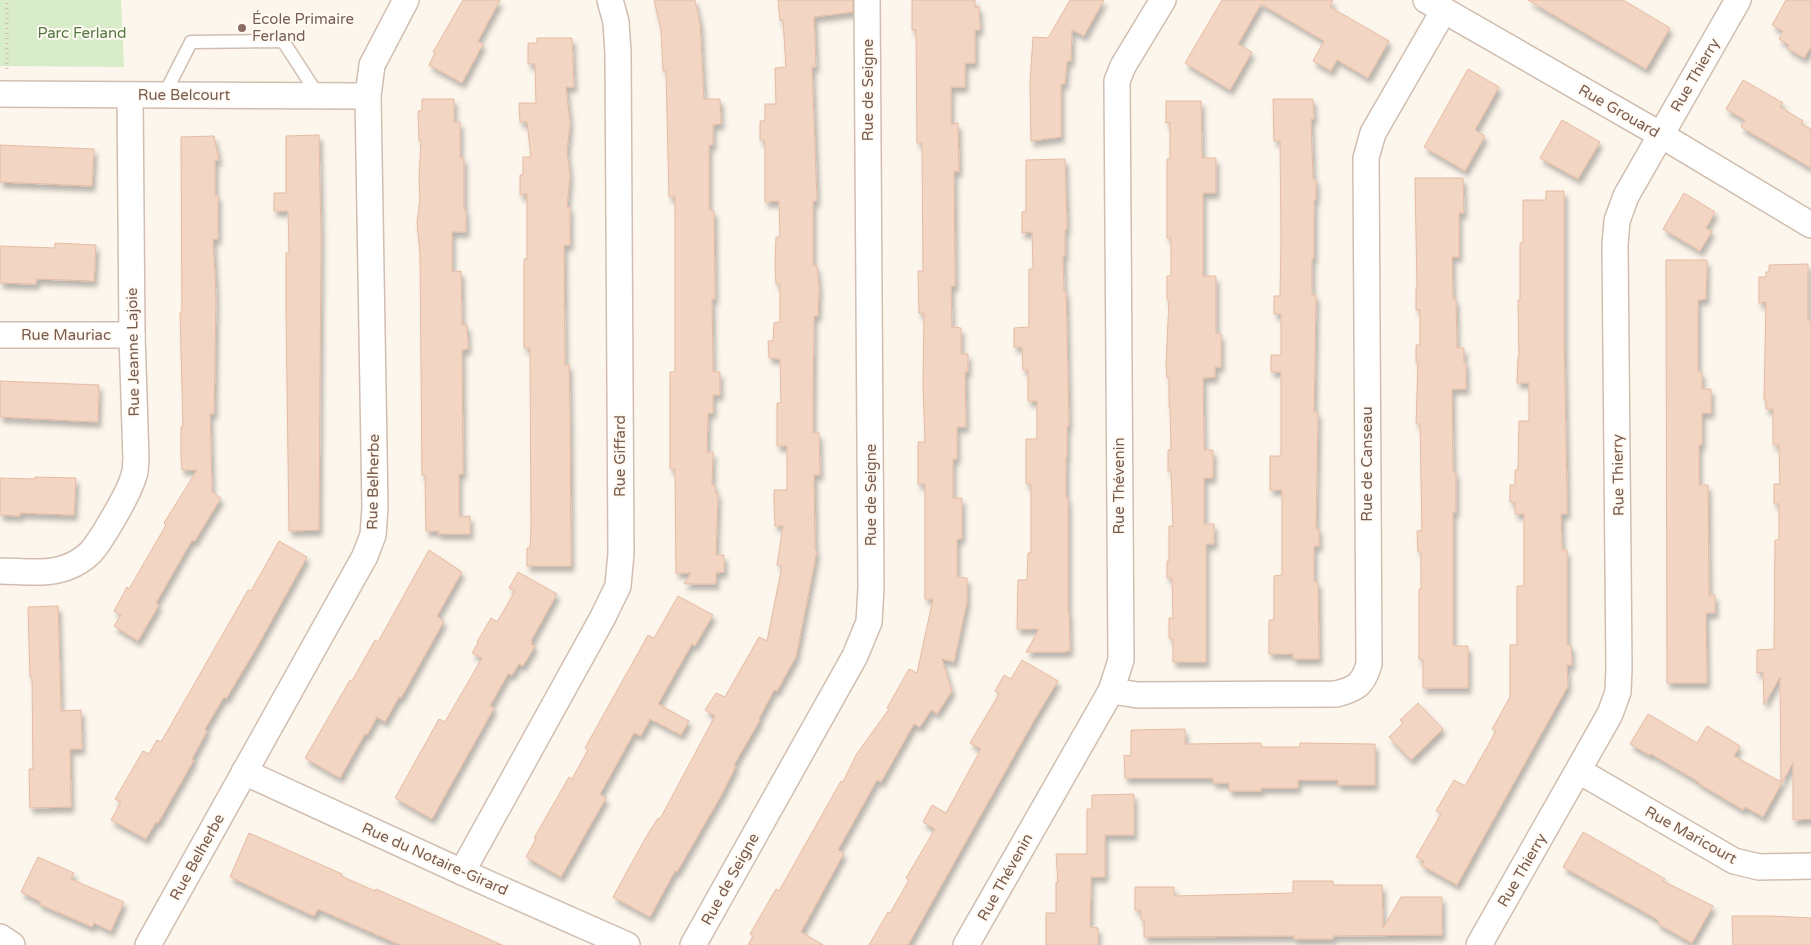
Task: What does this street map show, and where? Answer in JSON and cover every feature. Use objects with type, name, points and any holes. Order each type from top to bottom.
[{"type":"street","name":"Rue Belherbe","points":[[148,945],[365,556],[373,534],[375,508],[368,96],[372,65],[406,0]]},
{"type":"street","name":"Rue Giffard","points":[[462,872],[603,617],[618,586],[621,553],[618,54],[616,22],[610,0]]},
{"type":"street","name":"Rue de Seigne","points":[[693,945],[855,656],[869,622],[872,588],[868,0]]},
{"type":"street","name":"Rue Thévenin","points":[[966,945],[1111,691],[1120,660],[1117,81],[1123,66],[1163,0]]},
{"type":"street","name":"Rue Thierry","points":[[1479,945],[1579,771],[1610,714],[1618,692],[1617,221],[1626,196],[1738,0]]},
{"type":"street","name":"Rue de Canseau","points":[[1111,691],[1138,695],[1336,694],[1358,686],[1366,676],[1369,664],[1366,158],[1373,133],[1435,5]]},
{"type":"street","name":"Rue Grouard","points":[[1435,5],[1661,135],[1811,225]]},
{"type":"street","name":"Rue Belcourt","points":[[0,94],[368,96]]},
{"type":"street","name":"Rue Jeanne Lajoie","points":[[0,571],[51,571],[65,568],[78,562],[90,553],[99,541],[135,475],[130,95]]},
{"type":"street","name":"Rue Mauriac","points":[[0,336],[132,335]]},
{"type":"street","name":"Rue Maricourt","points":[[1579,771],[1734,861],[1759,867],[1811,866]]},
{"type":"street","name":"Rue du Notaire-Girard","points":[[244,772],[627,945]]},
{"type":"street","points":[[0,937],[12,945]]},
{"type":"lane","points":[[164,94],[191,42],[283,41],[318,95]]},
{"type":"path","points":[[7,0],[7,69]]},
{"type":"path","points":[[0,46],[6,46]]},
{"type":"green space","name":"Parc Ferland","points":[[0,0],[121,0],[124,67],[0,66]]},
{"type":"building","points":[[463,0],[500,0],[478,41],[483,44],[462,83],[429,65],[435,53],[433,52]]},
{"type":"building","points":[[654,0],[695,0],[700,24],[704,99],[720,99],[721,124],[713,125],[713,145],[709,145],[709,210],[714,211],[715,299],[712,299],[713,372],[720,372],[720,395],[713,395],[713,413],[708,413],[707,452],[713,452],[712,485],[715,485],[715,493],[718,493],[716,555],[724,555],[724,572],[716,573],[716,584],[684,584],[691,573],[676,573],[675,469],[670,469],[670,372],[675,372],[675,197],[669,197],[666,70],[663,71],[661,30]]},
{"type":"building","points":[[778,0],[853,0],[853,12],[814,17],[816,67],[812,67],[817,201],[813,201],[813,265],[817,266],[819,289],[818,316],[814,316],[813,399],[813,433],[819,433],[820,475],[814,475],[815,550],[817,551],[796,657],[777,691],[774,690],[760,720],[734,765],[736,766],[722,794],[677,872],[675,871],[650,917],[613,897],[646,837],[658,818],[660,819],[715,716],[705,710],[716,693],[725,697],[759,637],[767,641],[782,566],[777,565],[783,526],[775,526],[774,490],[787,490],[787,446],[777,446],[777,403],[781,403],[780,359],[769,358],[768,341],[773,341],[774,323],[780,322],[780,284],[776,284],[775,266],[776,237],[780,237],[779,201],[765,202],[765,144],[764,140],[760,140],[760,121],[765,121],[765,104],[776,104],[775,68],[786,67],[783,20],[780,21]]},
{"type":"building","points":[[912,0],[975,0],[975,7],[979,7],[980,30],[975,30],[975,63],[965,63],[965,87],[951,87],[951,124],[958,123],[959,172],[954,171],[955,286],[951,286],[952,327],[961,328],[961,354],[968,354],[968,372],[965,372],[966,427],[957,427],[957,459],[953,459],[953,498],[962,498],[962,538],[957,540],[957,577],[967,578],[967,602],[954,662],[942,659],[952,691],[937,714],[931,710],[920,727],[914,724],[881,782],[877,780],[838,850],[844,853],[801,932],[823,945],[748,945],[753,936],[750,934],[776,889],[779,891],[841,781],[843,782],[856,755],[889,709],[887,708],[909,669],[917,673],[933,599],[925,599],[925,484],[918,484],[918,442],[925,442],[923,385],[924,313],[919,313],[918,271],[923,271],[922,143],[917,143],[916,30],[912,30]]},
{"type":"building","points":[[1070,0],[1104,0],[1084,36],[1072,30],[1071,61],[1067,61],[1065,84],[1061,84],[1061,137],[1031,141],[1030,82],[1033,37],[1048,38]]},
{"type":"building","points":[[1222,0],[1333,0],[1330,7],[1389,41],[1368,78],[1337,60],[1331,71],[1313,61],[1324,41],[1261,4],[1238,44],[1252,52],[1230,90],[1185,63]]},
{"type":"building","points":[[1528,0],[1623,0],[1670,28],[1646,69]]},
{"type":"building","points":[[1786,0],[1811,0],[1811,47],[1804,58],[1787,48],[1789,45],[1779,39],[1783,31],[1772,25]]},
{"type":"building","points":[[537,38],[572,38],[574,87],[566,87],[570,123],[567,151],[570,176],[567,207],[570,207],[570,245],[564,245],[565,365],[569,364],[571,566],[527,566],[527,548],[530,548],[531,527],[530,348],[524,348],[524,259],[527,259],[527,194],[520,195],[520,175],[523,175],[523,157],[531,157],[527,122],[520,122],[519,103],[536,103],[535,64],[528,64],[528,43],[537,43]]},
{"type":"building","points":[[1468,69],[1499,87],[1475,130],[1485,136],[1465,171],[1424,147]]},
{"type":"building","points":[[1743,80],[1783,103],[1780,107],[1803,121],[1801,124],[1811,129],[1811,168],[1741,127],[1745,120],[1726,109]]},
{"type":"building","points":[[422,99],[454,99],[454,122],[460,122],[460,158],[464,158],[466,232],[452,232],[452,272],[461,271],[462,325],[467,325],[468,349],[462,350],[463,474],[459,474],[459,517],[470,516],[470,534],[438,534],[439,531],[426,531],[425,475],[422,475],[420,254],[417,222],[420,199],[421,141],[419,141],[418,111],[422,111]]},
{"type":"building","points":[[1273,99],[1313,99],[1314,119],[1311,119],[1313,179],[1316,179],[1316,200],[1314,200],[1312,295],[1316,295],[1314,412],[1318,412],[1316,528],[1319,529],[1319,546],[1314,546],[1314,582],[1318,582],[1319,659],[1293,659],[1293,654],[1269,654],[1269,620],[1274,620],[1274,576],[1282,575],[1282,490],[1270,490],[1270,456],[1281,456],[1281,372],[1271,372],[1271,355],[1281,355],[1281,314],[1274,314],[1274,296],[1280,296],[1281,240],[1280,141],[1274,141]]},
{"type":"building","points":[[1166,101],[1201,101],[1202,158],[1216,158],[1216,193],[1203,193],[1203,276],[1216,276],[1216,333],[1221,334],[1221,367],[1215,367],[1215,377],[1203,378],[1204,450],[1213,450],[1213,478],[1204,478],[1204,524],[1214,524],[1214,544],[1206,544],[1206,662],[1173,662],[1173,639],[1169,638],[1169,618],[1173,618],[1172,578],[1167,578],[1167,561],[1169,561],[1169,526],[1173,526],[1171,471],[1168,471],[1168,450],[1171,450],[1169,378],[1167,378],[1166,365],[1169,300],[1167,300],[1167,276],[1171,276],[1171,238],[1167,238],[1167,159],[1170,159],[1170,122],[1166,123]]},
{"type":"building","points":[[1562,120],[1600,142],[1578,179],[1540,158]]},
{"type":"building","points":[[319,135],[321,239],[319,530],[289,531],[286,311],[286,253],[289,253],[288,211],[274,211],[274,193],[286,193],[286,136]]},
{"type":"building","points":[[214,136],[219,160],[215,160],[215,195],[218,195],[218,239],[213,239],[216,297],[214,414],[210,414],[212,492],[221,498],[194,542],[192,540],[156,603],[159,605],[138,641],[114,626],[121,615],[114,611],[127,587],[129,589],[166,525],[164,523],[197,470],[182,470],[181,456],[181,427],[183,427],[180,312],[182,312],[181,137]]},
{"type":"building","points":[[0,145],[94,149],[92,186],[0,182]]},
{"type":"building","points":[[1065,159],[1067,229],[1065,229],[1065,256],[1063,256],[1064,291],[1066,291],[1069,426],[1067,426],[1066,498],[1068,498],[1070,651],[1026,652],[1039,629],[1017,629],[1018,580],[1027,580],[1028,553],[1031,553],[1031,484],[1026,484],[1026,439],[1037,439],[1037,401],[1028,401],[1028,370],[1023,370],[1022,347],[1014,347],[1014,328],[1029,327],[1029,269],[1033,269],[1032,232],[1022,233],[1022,212],[1026,211],[1026,160]]},
{"type":"building","points":[[1415,178],[1463,178],[1464,213],[1459,213],[1459,257],[1452,257],[1453,299],[1456,299],[1457,348],[1464,348],[1464,363],[1466,363],[1466,389],[1452,389],[1453,472],[1456,472],[1456,512],[1453,512],[1453,646],[1468,646],[1468,688],[1423,688],[1423,660],[1419,659],[1421,552],[1418,552],[1417,531],[1422,530],[1420,424],[1416,424],[1418,363],[1416,362],[1416,345],[1420,345],[1420,310],[1416,310]]},
{"type":"building","points":[[1546,191],[1564,191],[1567,514],[1561,514],[1562,550],[1567,550],[1567,645],[1571,645],[1572,665],[1567,665],[1568,686],[1457,885],[1421,865],[1424,861],[1416,857],[1441,814],[1436,811],[1454,780],[1465,786],[1496,731],[1492,729],[1510,697],[1510,645],[1517,645],[1517,586],[1524,586],[1524,514],[1515,514],[1515,502],[1510,502],[1510,485],[1515,485],[1515,470],[1518,470],[1519,421],[1529,421],[1529,383],[1517,383],[1519,357],[1518,300],[1520,300],[1520,243],[1523,243],[1523,200],[1546,200]]},
{"type":"building","points":[[1684,193],[1715,212],[1706,228],[1712,231],[1700,251],[1663,229]]},
{"type":"building","points":[[55,243],[96,245],[94,281],[37,279],[36,284],[0,283],[0,246],[55,248]]},
{"type":"building","points":[[1666,260],[1707,260],[1706,299],[1698,300],[1698,372],[1702,372],[1702,389],[1711,389],[1711,413],[1702,413],[1702,445],[1699,445],[1699,485],[1708,485],[1709,595],[1715,595],[1715,613],[1706,613],[1707,683],[1667,683]]},
{"type":"building","points":[[1808,264],[1808,320],[1811,320],[1811,819],[1793,820],[1793,763],[1763,817],[1745,807],[1743,810],[1699,782],[1630,744],[1648,714],[1697,743],[1707,726],[1740,746],[1734,756],[1781,782],[1780,677],[1764,705],[1763,672],[1757,673],[1757,650],[1774,649],[1775,540],[1779,540],[1779,504],[1774,504],[1774,484],[1780,484],[1779,445],[1773,445],[1773,409],[1766,409],[1766,400],[1764,400],[1766,302],[1759,303],[1759,277],[1766,277],[1766,272],[1769,272],[1769,265]]},
{"type":"building","points":[[0,381],[99,385],[98,422],[0,417]]},
{"type":"building","points":[[35,477],[76,478],[74,515],[20,513],[20,516],[0,515],[0,478],[35,479]]},
{"type":"building","points":[[279,541],[307,557],[257,647],[226,699],[224,697],[205,729],[207,731],[192,759],[194,760],[158,823],[156,822],[146,839],[111,820],[121,802],[115,799],[143,751],[149,754],[157,740],[161,742],[248,590],[251,591]]},
{"type":"building","points":[[429,550],[462,572],[437,616],[444,621],[401,698],[399,697],[385,722],[377,717],[340,778],[305,758],[375,640],[378,642]]},
{"type":"building","points":[[518,572],[557,594],[531,641],[533,642],[531,644],[535,646],[523,666],[519,664],[512,675],[508,674],[490,706],[494,708],[432,819],[395,798],[439,719],[445,722],[482,658],[472,653],[491,618],[497,622],[515,591],[509,588]]},
{"type":"building","points":[[678,596],[713,615],[695,646],[692,644],[658,704],[689,721],[681,735],[650,719],[641,736],[634,733],[600,794],[606,798],[561,877],[526,857],[536,839],[534,838],[569,777],[572,779],[588,750],[585,748],[648,635],[654,638]]},
{"type":"building","points":[[58,606],[61,711],[81,710],[82,749],[70,749],[71,807],[30,808],[29,769],[33,769],[32,678],[30,677],[28,607]]},
{"type":"building","points":[[1022,660],[1058,681],[908,945],[869,945],[909,880],[906,878],[935,829],[923,822],[932,805],[946,813],[981,749],[970,743],[999,694],[995,691],[1004,675],[1011,679]]},
{"type":"building","points":[[1418,703],[1443,729],[1411,760],[1389,737],[1403,723],[1400,720]]},
{"type":"building","points":[[1185,729],[1185,744],[1261,743],[1261,747],[1300,747],[1300,743],[1375,744],[1375,785],[1338,785],[1338,780],[1298,780],[1298,788],[1261,788],[1261,791],[1229,791],[1229,783],[1213,783],[1213,778],[1125,778],[1124,755],[1131,756],[1131,730]]},
{"type":"building","points":[[1134,794],[1134,835],[1105,835],[1105,877],[1091,877],[1090,927],[1098,928],[1098,945],[1046,945],[1046,913],[1056,913],[1056,882],[1058,882],[1056,854],[1087,854],[1087,809],[1092,809],[1092,795]]},
{"type":"building","points":[[1583,832],[1665,879],[1663,881],[1713,906],[1692,943],[1658,924],[1659,922],[1655,918],[1563,867]]},
{"type":"building","points":[[249,833],[342,874],[341,876],[375,891],[376,889],[502,945],[400,945],[318,909],[314,916],[230,877]]},
{"type":"building","points":[[38,857],[74,873],[71,879],[124,902],[111,931],[94,923],[92,927],[39,904],[41,902],[21,892]]},
{"type":"building","points":[[1293,881],[1333,881],[1333,885],[1382,885],[1383,928],[1401,897],[1442,897],[1442,935],[1333,936],[1333,939],[1294,939],[1294,936],[1144,937],[1144,920],[1141,920],[1141,910],[1135,910],[1135,887],[1174,887],[1174,896],[1293,893]]},
{"type":"building","points":[[1732,916],[1811,918],[1811,945],[1733,945]]},
{"type":"place","name":"École Primaire Ferland","points":[[242,28]]}]
